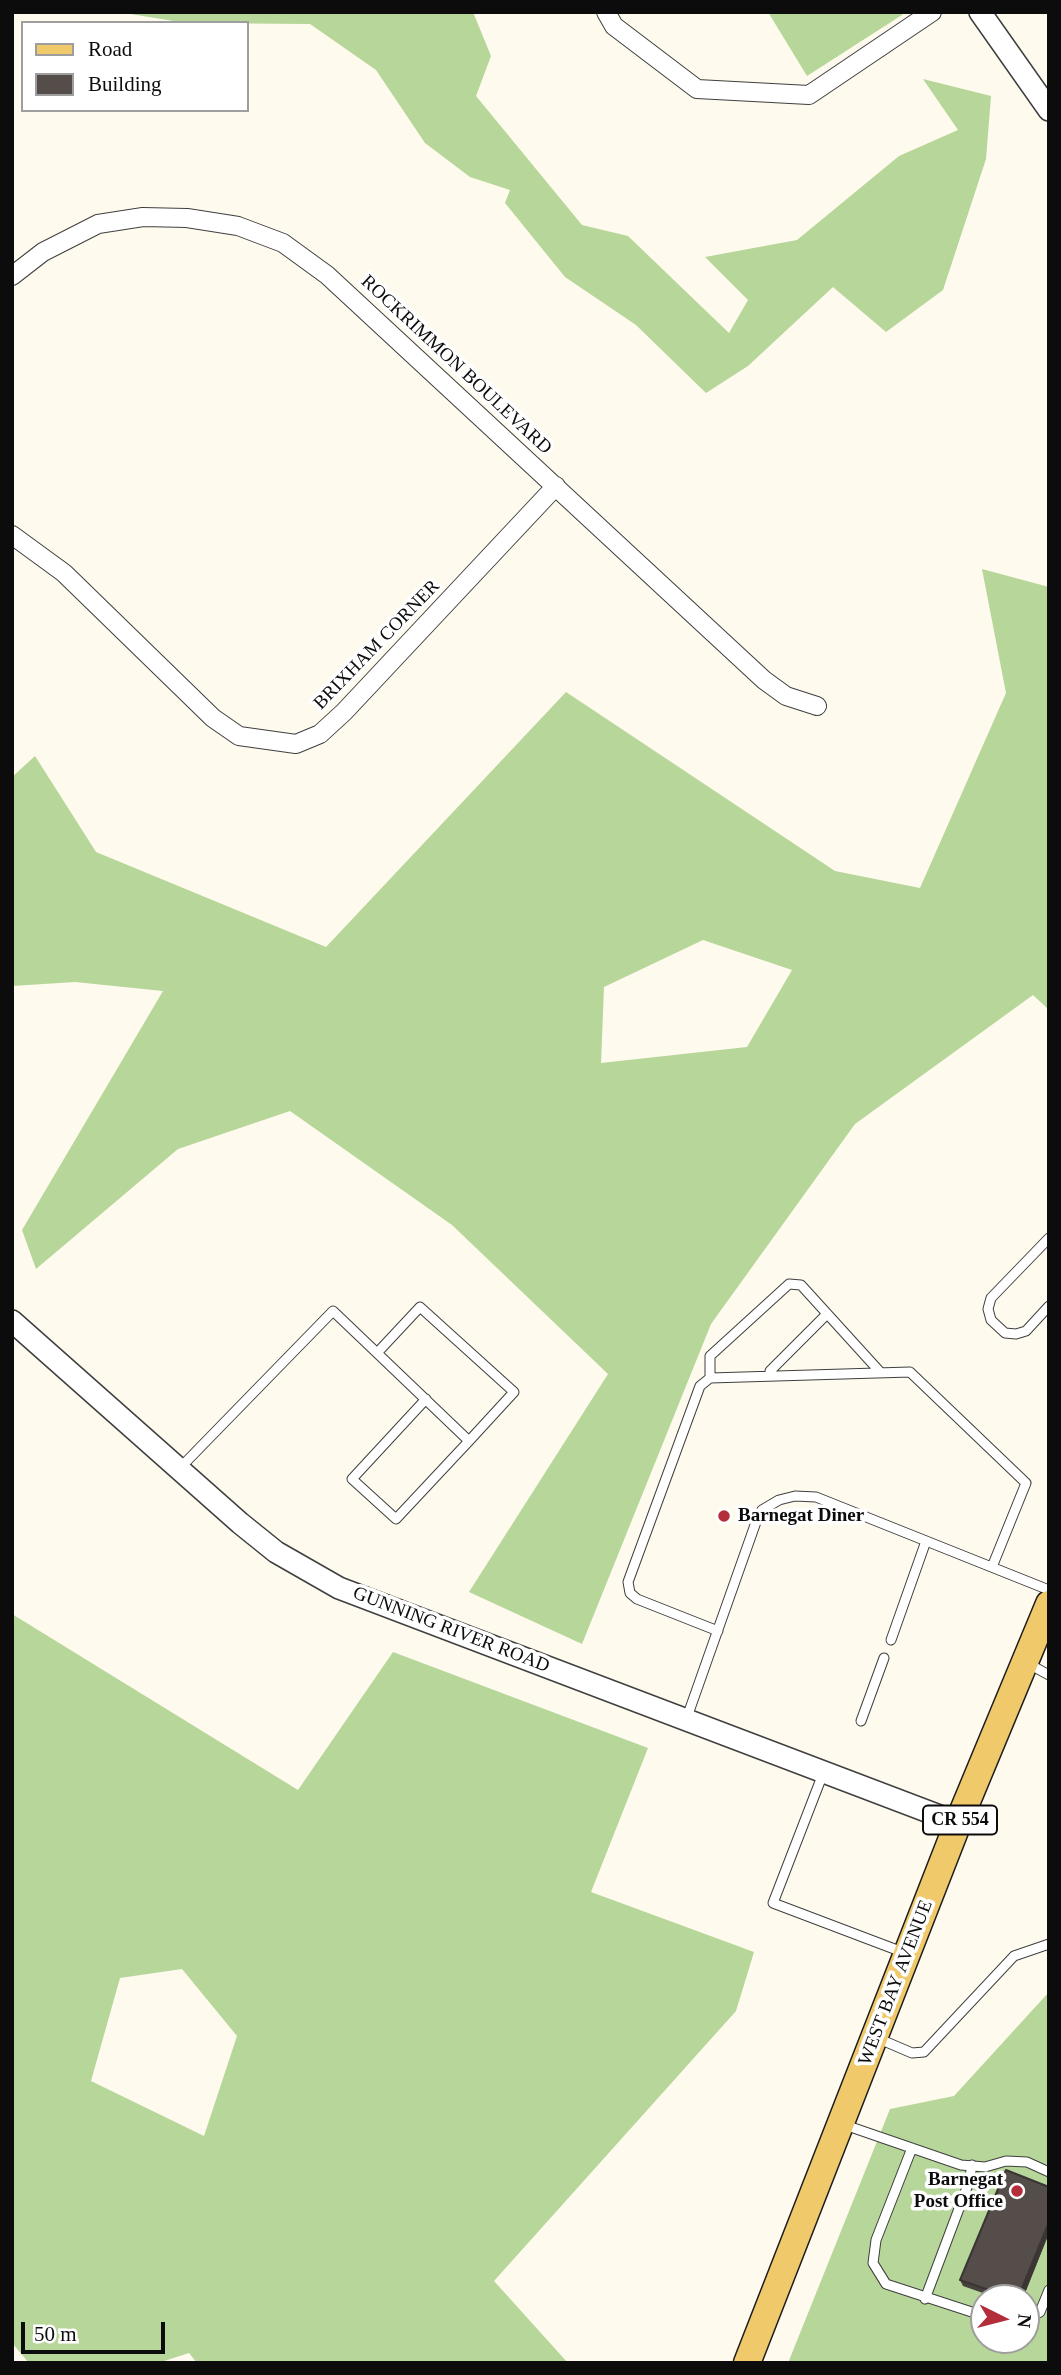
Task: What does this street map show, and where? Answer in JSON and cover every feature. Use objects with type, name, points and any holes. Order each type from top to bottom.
[{"type":"main road","name":"WEST BAY AVENUE","points":[[747,2363],[958,1823],[1049,1604]]},
{"type":"street","points":[[606,12],[614,26],[696,89],[802,95],[809,95],[932,12]]},
{"type":"street","points":[[980,12],[1049,110]]},
{"type":"street","name":"ROCKRIMMON BOULEVARD","points":[[12,276],[43,251],[98,224],[142,217],[187,218],[238,226],[283,243],[327,275],[764,680],[786,696],[817,706]]},
{"type":"street","name":"BRIXHAM CORNER","points":[[12,535],[64,573],[213,718],[239,736],[296,744],[320,734],[344,712],[556,486]]},
{"type":"street","name":"GUNNING RIVER ROAD","points":[[12,1321],[276,1552],[339,1588],[958,1823]]},
{"type":"lane","points":[[1049,1238],[991,1298],[988,1309],[991,1320],[1005,1333],[1016,1334],[1026,1331],[1049,1306]]},
{"type":"lane","points":[[710,1378],[710,1356],[789,1284],[801,1285],[881,1373]]},
{"type":"lane","points":[[377,1353],[420,1307],[514,1392],[396,1519],[352,1479],[426,1399]]},
{"type":"lane","points":[[179,1469],[333,1311],[470,1441]]},
{"type":"lane","points":[[770,1376],[770,1371],[827,1314]]},
{"type":"lane","points":[[718,1631],[637,1599],[630,1593],[628,1582],[700,1386],[710,1378],[910,1372],[1026,1483],[992,1567]]},
{"type":"lane","points":[[686,1720],[756,1522],[762,1510],[779,1500],[795,1496],[816,1497],[1049,1590]]},
{"type":"lane","points":[[891,1640],[926,1541]]},
{"type":"lane","points":[[861,1721],[884,1658]]},
{"type":"lane","points":[[1025,1662],[1049,1675]]},
{"type":"lane","points":[[824,1770],[773,1903],[907,1954]]},
{"type":"lane","points":[[875,2037],[912,2053],[924,2052],[1014,1956],[1049,1944]]},
{"type":"lane","points":[[841,2124],[972,2165],[985,2166],[1006,2161],[1027,2162],[1049,2172]]},
{"type":"lane","points":[[912,2148],[876,2240],[873,2263],[886,2284],[970,2312]]},
{"type":"lane","points":[[925,2299],[969,2182],[972,2165]]},
{"type":"lane","points":[[1040,2312],[1049,2290]]},
{"type":"green space","points":[[118,12],[473,12],[491,56],[476,96],[582,225],[628,236],[729,333],[748,300],[705,257],[797,240],[899,156],[958,130],[923,79],[991,96],[986,159],[943,290],[886,332],[833,287],[748,366],[706,393],[636,325],[565,277],[505,203],[510,190],[470,177],[425,143],[376,70],[310,24],[174,21]]},
{"type":"green space","points":[[768,12],[902,12],[902,15],[807,76]]},
{"type":"green space","points":[[982,569],[1049,587],[1049,1010],[1033,995],[855,1124],[711,1324],[582,1644],[469,1592],[608,1374],[452,1225],[290,1111],[178,1149],[36,1269],[22,1230],[163,991],[75,982],[12,986],[12,777],[35,756],[96,852],[326,947],[566,692],[835,871],[920,888],[1006,693]],"holes":[[[703,940],[792,970],[747,1047],[601,1063],[604,987]]]},
{"type":"green space","points":[[12,1614],[298,1790],[393,1652],[648,1748],[591,1892],[754,1952],[736,2011],[494,2281],[568,2363],[197,2363],[189,2353],[158,2363],[29,2363],[12,2343]],"holes":[[[182,1969],[237,2036],[204,2136],[91,2081],[120,1978]]]},
{"type":"green space","points":[[1049,1992],[1049,2363],[788,2363],[890,2109],[954,2096]]},
{"type":"building","points":[[1006,2170],[1049,2187],[1049,2222],[1024,2284],[972,2284],[960,2280]]},
{"type":"place","name":"Barnegat Diner","points":[[724,1516]]},
{"type":"place","name":"Barnegat Post Office","points":[[1017,2191]]}]
